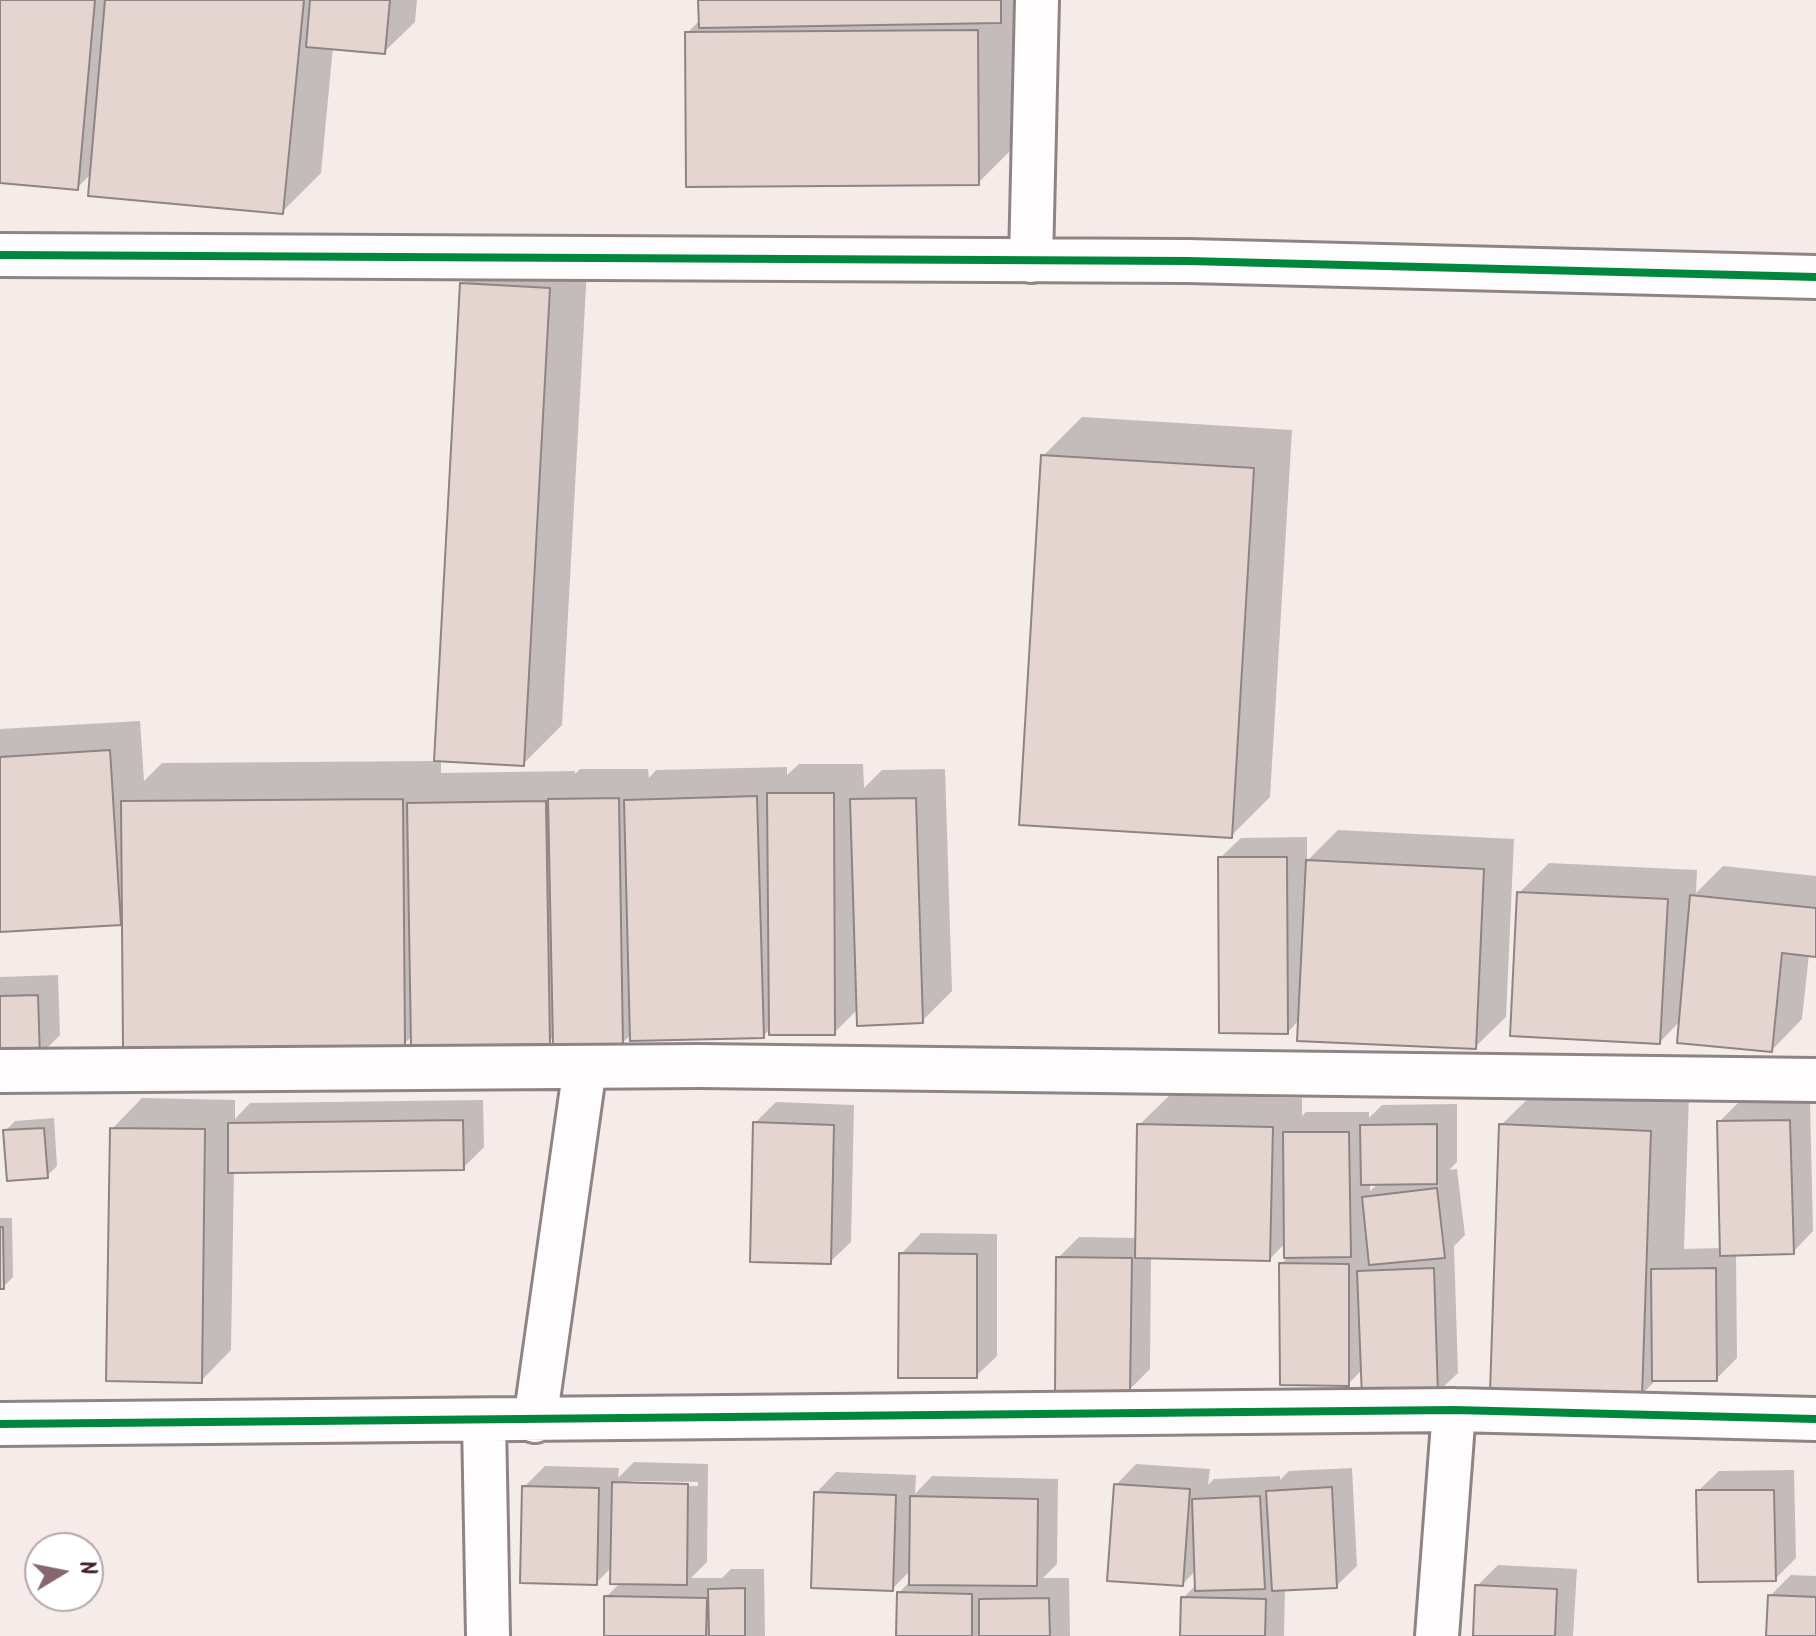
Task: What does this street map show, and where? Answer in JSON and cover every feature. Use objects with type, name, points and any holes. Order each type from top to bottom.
[{"type":"street","points":[[1031,261],[1037,0]]},
{"type":"street","points":[[0,255],[1031,261],[1816,277]]},
{"type":"street","points":[[0,1071],[585,1067],[1816,1080]]},
{"type":"street","points":[[535,1421],[585,1067]]},
{"type":"street","points":[[1437,1636],[1454,1410]]},
{"type":"street","points":[[0,1424],[1454,1410],[1816,1419]]},
{"type":"street","points":[[484,1421],[488,1636]]},
{"type":"building","points":[[0,0],[95,0],[78,190],[0,183]]},
{"type":"building","points":[[105,0],[304,0],[283,214],[88,196]]},
{"type":"building","points":[[310,0],[390,0],[385,54],[306,47]]},
{"type":"building","points":[[698,0],[1001,0],[1001,23],[699,28]]},
{"type":"building","points":[[978,30],[979,185],[686,187],[685,32]]},
{"type":"building","points":[[460,283],[550,288],[524,766],[434,761]]},
{"type":"building","points":[[1041,455],[1254,468],[1232,838],[1019,825]]},
{"type":"building","points":[[110,750],[121,925],[0,932],[0,757]]},
{"type":"building","points":[[767,793],[834,793],[835,1035],[769,1035]]},
{"type":"building","points":[[757,796],[764,1038],[630,1041],[624,800]]},
{"type":"building","points":[[619,798],[623,1045],[553,1045],[548,799]]},
{"type":"building","points":[[916,798],[923,1023],[857,1026],[850,799]]},
{"type":"building","points":[[403,799],[405,1046],[123,1048],[121,801]]},
{"type":"building","points":[[546,801],[550,1044],[411,1046],[407,803]]},
{"type":"building","points":[[1218,857],[1287,857],[1288,1034],[1219,1033]]},
{"type":"building","points":[[1306,860],[1484,869],[1476,1049],[1297,1041]]},
{"type":"building","points":[[1517,892],[1668,899],[1660,1044],[1510,1036]]},
{"type":"building","points":[[1690,895],[1816,908],[1816,957],[1782,953],[1772,1052],[1677,1043]]},
{"type":"building","points":[[38,995],[40,1058],[0,1059],[0,996]]},
{"type":"building","points":[[463,1120],[464,1170],[228,1173],[228,1123]]},
{"type":"building","points":[[1790,1120],[1794,1254],[1720,1256],[1717,1121]]},
{"type":"building","points":[[753,1122],[834,1125],[831,1264],[750,1262]]},
{"type":"building","points":[[1137,1124],[1273,1127],[1270,1261],[1135,1258]]},
{"type":"building","points":[[1437,1124],[1437,1184],[1361,1185],[1360,1125]]},
{"type":"building","points":[[1499,1124],[1651,1131],[1642,1397],[1490,1392]]},
{"type":"building","points":[[44,1128],[48,1178],[7,1181],[3,1130]]},
{"type":"building","points":[[110,1128],[205,1129],[202,1383],[106,1381]]},
{"type":"building","points":[[1283,1132],[1349,1132],[1351,1257],[1284,1258]]},
{"type":"building","points":[[1437,1188],[1445,1258],[1369,1265],[1362,1197]]},
{"type":"building","points":[[0,1227],[3,1227],[4,1289],[0,1289]]},
{"type":"building","points":[[899,1253],[977,1254],[977,1378],[898,1378]]},
{"type":"building","points":[[1056,1257],[1132,1258],[1130,1392],[1055,1391]]},
{"type":"building","points":[[1279,1263],[1349,1264],[1349,1386],[1280,1385]]},
{"type":"building","points":[[1434,1268],[1438,1395],[1362,1398],[1357,1271]]},
{"type":"building","points":[[1716,1268],[1717,1381],[1652,1381],[1651,1269]]},
{"type":"building","points":[[612,1482],[688,1484],[687,1585],[610,1584]]},
{"type":"building","points":[[1114,1484],[1190,1489],[1183,1586],[1107,1581]]},
{"type":"building","points":[[522,1486],[599,1488],[597,1585],[520,1583]]},
{"type":"building","points":[[1332,1487],[1337,1588],[1272,1591],[1266,1491]]},
{"type":"building","points":[[1696,1490],[1774,1490],[1776,1581],[1698,1582]]},
{"type":"building","points":[[814,1492],[896,1495],[893,1591],[811,1588]]},
{"type":"building","points":[[910,1496],[1038,1499],[1037,1586],[909,1585]]},
{"type":"building","points":[[1260,1496],[1265,1589],[1195,1591],[1192,1499]]},
{"type":"building","points":[[1475,1585],[1557,1589],[1555,1636],[1473,1636]]},
{"type":"building","points":[[745,1588],[745,1636],[709,1636],[708,1589]]},
{"type":"building","points":[[897,1592],[972,1594],[972,1636],[896,1636]]},
{"type":"building","points":[[1768,1595],[1816,1597],[1816,1636],[1766,1636]]},
{"type":"building","points":[[604,1596],[707,1598],[706,1636],[604,1636]]},
{"type":"building","points":[[1181,1597],[1266,1599],[1265,1636],[1180,1636]]},
{"type":"building","points":[[1049,1598],[1050,1636],[979,1636],[979,1599]]},
{"type":"cycle path","points":[[0,255],[1188,261],[1816,277]]},
{"type":"cycle path","points":[[0,1424],[1454,1410],[1816,1419]]}]
